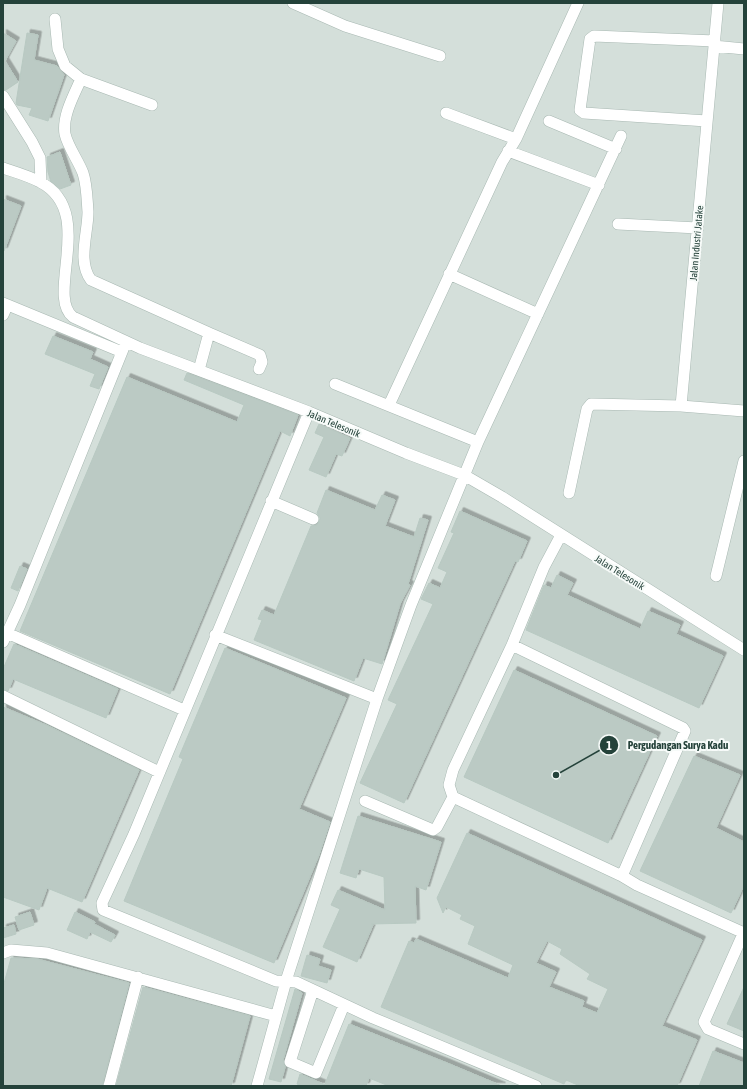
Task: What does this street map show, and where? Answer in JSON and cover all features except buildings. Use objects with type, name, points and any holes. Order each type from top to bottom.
[{"type":"street","points":[[293,3],[345,26],[440,56]]},
{"type":"street","points":[[389,405],[449,274],[508,151],[516,139],[578,3]]},
{"type":"street","name":"Jalan Industri Jatake","points":[[681,406],[718,3]]},
{"type":"street","points":[[55,19],[58,49],[64,66],[81,79],[152,105]]},
{"type":"street","points":[[707,121],[584,113],[580,110],[592,37],[597,35],[715,43],[744,49]]},
{"type":"street","points":[[81,79],[66,117],[65,134],[83,173],[87,188],[88,214],[84,264],[87,275],[91,280],[260,355],[262,362],[259,369]]},
{"type":"street","points":[[3,96],[32,142],[40,158],[41,182]]},
{"type":"street","points":[[446,113],[516,139]]},
{"type":"street","points":[[549,121],[616,149]]},
{"type":"street","points":[[259,1085],[286,981],[377,699],[411,605],[478,442],[621,136]]},
{"type":"street","points":[[508,151],[599,185]]},
{"type":"street","name":"Jalan Telesonik","points":[[3,168],[41,182],[57,196],[65,211],[69,228],[64,300],[69,313],[124,347],[199,370],[309,412],[406,453],[464,475],[744,650]]},
{"type":"street","points":[[618,224],[698,228]]},
{"type":"street","points":[[449,274],[538,314]]},
{"type":"street","points":[[4,308],[124,347],[5,637],[184,710]]},
{"type":"street","points":[[199,370],[209,333]]},
{"type":"street","points":[[335,384],[478,442]]},
{"type":"street","points":[[569,493],[587,409],[591,404],[681,406],[744,411]]},
{"type":"street","points":[[309,412],[159,772],[102,903],[103,910],[276,981],[296,982],[344,1005],[536,1086]]},
{"type":"street","points":[[716,576],[744,461]]},
{"type":"street","points":[[271,501],[313,519]]},
{"type":"street","points":[[365,800],[433,830],[437,827],[453,797],[449,785],[453,770],[512,645],[544,567],[561,535]]},
{"type":"street","points":[[215,635],[377,699]]},
{"type":"street","points":[[512,645],[682,728],[685,731],[622,876]]},
{"type":"street","points":[[3,696],[159,772]]},
{"type":"street","points":[[453,797],[622,876],[637,885],[744,934],[704,1022],[708,1029],[744,1044]]},
{"type":"street","points":[[3,953],[11,950],[46,953],[276,1016]]},
{"type":"street","points":[[109,1086],[138,977]]},
{"type":"street","points":[[312,990],[290,1062],[316,1072],[344,1005]]},
{"type":"shaded area","points":[[3,3],[744,3],[744,1086],[3,1086]]},
{"type":"place","name":"Pergudangan Surya Kadu","points":[[556,775]]}]
